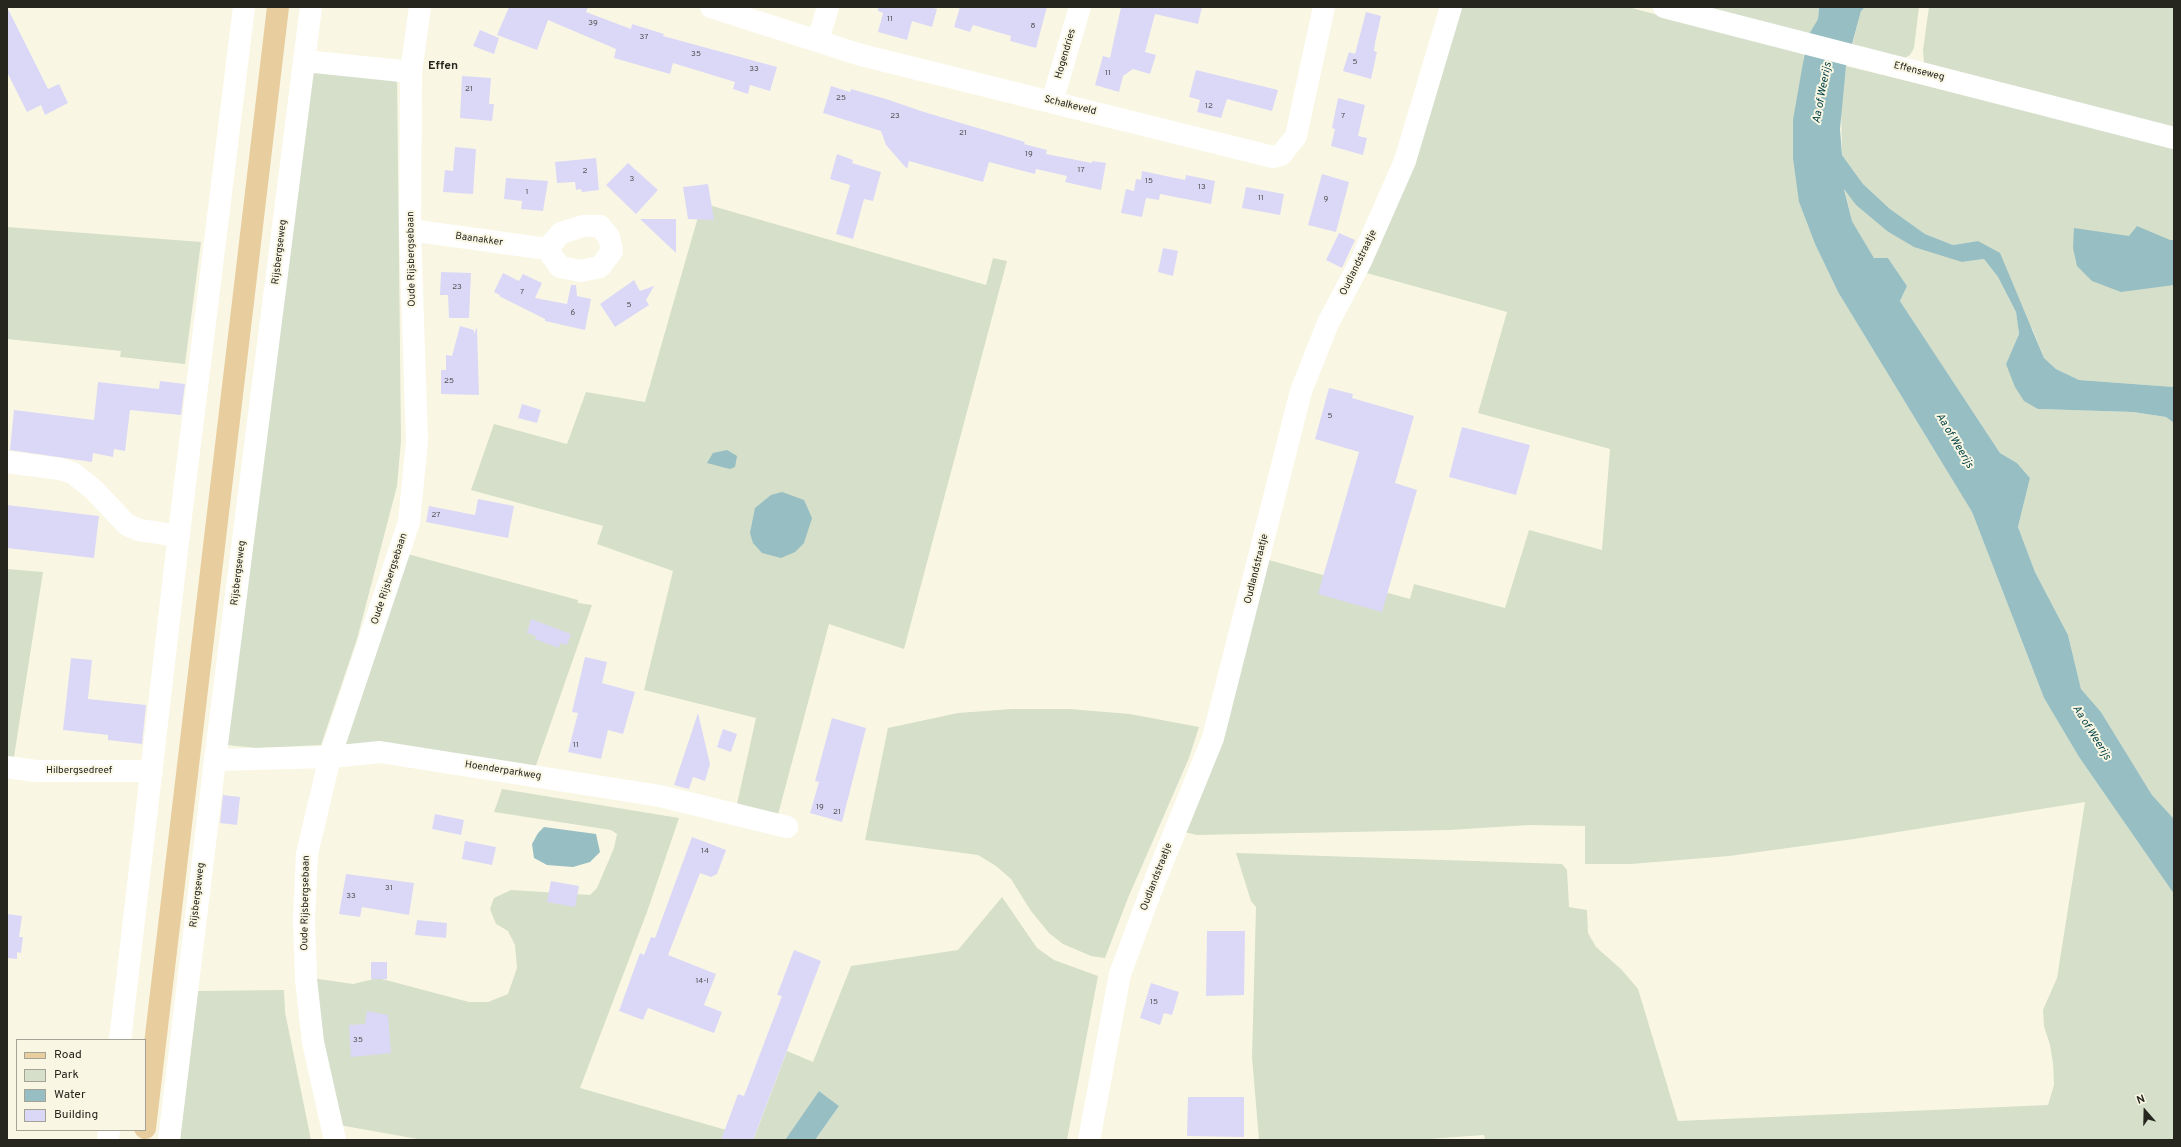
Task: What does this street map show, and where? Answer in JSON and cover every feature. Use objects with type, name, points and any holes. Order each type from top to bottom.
[{"type":"main road","points":[[146,1121],[278,7]]},
{"type":"street","points":[[120,1039],[179,536],[244,7]]},
{"type":"street","name":"Rijsbergseweg","points":[[169,1140],[214,760],[311,7]]},
{"type":"street","name":"Oude Rijsbergsebaan","points":[[335,1140],[313,1042],[306,979],[304,919],[307,854],[330,757],[409,522],[417,441],[410,230],[411,72],[420,7]]},
{"type":"street","name":"Schalkeveld","points":[[711,7],[861,55],[1273,157],[1281,155],[1296,136],[1324,7]]},
{"type":"street","points":[[818,40],[828,7]]},
{"type":"street","name":"Hogendries","points":[[1052,102],[1080,7]]},
{"type":"street","name":"Oudlandstraatje","points":[[1089,1140],[1120,974],[1154,883],[1213,738],[1301,391],[1328,323],[1361,261],[1405,161],[1451,7]]},
{"type":"street","name":"Effenseweg","points":[[1664,7],[2174,138]]},
{"type":"street","points":[[305,61],[411,72]]},
{"type":"street","name":"Baanakker","points":[[410,230],[547,249]]},
{"type":"street","points":[[7,462],[60,469],[73,473],[94,490],[127,525],[139,530],[179,536]]},
{"type":"street","name":"Hoenderparkweg","points":[[214,760],[330,757],[380,752],[660,796],[787,826]]},
{"type":"street","name":"Hilbergsedreef","points":[[7,767],[36,770],[152,771]]},
{"type":"green space","points":[[1457,7],[1628,7],[1804,54],[1802,73],[1799,202],[1815,244],[1838,292],[1972,512],[2044,698],[2079,757],[2174,894],[2174,1140],[1485,1140],[1484,1135],[1415,1140],[1259,1140],[1252,1057],[1256,907],[1251,901],[1236,853],[1562,864],[1567,870],[1569,907],[1587,910],[1588,933],[1596,947],[1622,970],[1638,989],[1678,1121],[2048,1105],[2054,1085],[2053,1063],[2050,1045],[2044,1026],[2043,1010],[2057,978],[2085,802],[1854,839],[1729,856],[1631,864],[1585,864],[1585,826],[1529,825],[1450,830],[1197,835],[1184,832],[1265,559],[1410,599],[1414,584],[1505,608],[1529,530],[1602,550],[1610,449],[1478,413],[1507,312],[1363,272]]},
{"type":"green space","points":[[1696,7],[1819,7],[1818,19],[1809,34]]},
{"type":"green space","points":[[1865,7],[1919,7],[1914,48],[1910,55],[1905,58],[1852,45],[1861,11]]},
{"type":"green space","points":[[1929,7],[2174,7],[2174,129],[1924,63],[1923,50]]},
{"type":"green space","points":[[1846,66],[2174,146],[2174,387],[2079,380],[2056,369],[2044,358],[2033,330],[1978,241],[1953,245],[1925,234],[1890,209],[1863,184],[1842,155],[1841,104]]},
{"type":"green space","points":[[310,70],[397,75],[401,441],[397,486],[357,639],[321,745],[257,748],[227,745]]},
{"type":"green space","points":[[1844,187],[1856,205],[1887,231],[1962,262],[1984,259],[1998,277],[2016,312],[2019,334],[2006,364],[2038,409],[2133,412],[2166,417],[2174,423],[2174,819],[2152,795],[2101,712],[2081,689],[2068,635],[2035,572],[2018,527],[2030,478],[2017,463],[2000,453],[1900,301],[1907,286],[1888,258],[1874,258],[1852,221]]},
{"type":"green space","points":[[702,203],[986,285],[993,258],[1007,261],[904,649],[829,624],[776,822],[735,813],[756,718],[644,690],[673,571],[597,544],[603,526],[471,490],[494,424],[567,444],[586,392],[645,402]]},
{"type":"green space","points":[[7,227],[201,242],[185,364],[120,357],[121,351],[7,339]]},
{"type":"green space","points":[[400,552],[578,600],[578,603],[592,605],[533,774],[342,746]]},
{"type":"green space","points":[[7,569],[43,572],[13,763],[7,761]]},
{"type":"green space","points":[[1012,709],[1069,709],[1130,714],[1199,727],[1189,758],[1128,898],[1105,958],[1091,956],[1063,944],[1049,933],[1031,911],[1011,879],[996,866],[978,855],[865,840],[888,728],[958,713]]},
{"type":"green space","points":[[502,789],[679,818],[647,912],[580,1088],[754,1138],[787,1051],[813,1062],[851,966],[958,950],[1002,897],[1037,948],[1054,960],[1098,976],[1067,1140],[815,1140],[839,1106],[819,1091],[785,1140],[423,1140],[328,1123],[305,977],[353,984],[378,978],[469,1002],[488,1002],[508,994],[517,968],[515,945],[508,931],[496,924],[490,909],[494,898],[511,890],[590,895],[597,888],[614,848],[617,834],[611,830],[494,812]]},
{"type":"green space","points":[[284,990],[285,1012],[311,1140],[180,1140],[198,991]]},
{"type":"water","name":"Aa of Weerijs","points":[[1819,7],[1865,7],[1861,11],[1846,66],[1840,129],[1842,155],[1863,184],[1890,209],[1925,234],[1953,245],[1978,241],[2000,253],[2044,358],[2056,369],[2079,380],[2174,387],[2174,423],[2166,417],[2133,412],[2038,409],[2024,401],[2015,387],[2006,364],[2019,334],[2016,312],[1998,277],[1984,259],[1962,262],[1914,247],[1887,231],[1856,205],[1844,189],[1852,221],[1874,258],[1888,258],[1907,286],[1900,301],[2000,453],[2017,463],[2030,478],[2018,527],[2035,572],[2068,635],[2081,689],[2101,712],[2152,795],[2174,819],[2174,894],[2079,757],[2044,698],[1972,512],[1838,292],[1815,244],[1799,202],[1793,158],[1793,120],[1809,34],[1818,19]]},
{"type":"water","points":[[2137,226],[2170,240],[2174,240],[2174,285],[2121,292],[2092,281],[2077,266],[2073,248],[2074,228],[2129,236]]},
{"type":"water","points":[[727,450],[737,456],[735,467],[730,469],[707,463],[713,453]]},
{"type":"water","points":[[782,492],[804,500],[812,518],[804,543],[795,552],[781,558],[762,553],[753,543],[750,533],[755,508],[771,495]]},
{"type":"water","points":[[544,827],[596,834],[600,852],[590,862],[573,867],[547,865],[534,858],[532,844],[538,833]]},
{"type":"water","points":[[819,1091],[839,1106],[815,1140],[785,1140]]},
{"type":"building","points":[[7,7],[48,89],[59,84],[68,103],[45,115],[41,105],[27,112],[7,72]]},
{"type":"building","points":[[509,7],[588,7],[586,12],[631,29],[632,24],[664,34],[663,36],[777,67],[770,91],[750,85],[748,94],[733,89],[735,82],[673,63],[670,74],[614,58],[616,49],[548,20],[537,50],[497,35]]},
{"type":"building","points":[[878,7],[929,7],[937,9],[932,27],[912,21],[907,40],[878,32],[883,13],[878,11]]},
{"type":"building","points":[[960,7],[1047,7],[1036,48],[1010,41],[1011,36],[973,25],[970,32],[954,27]]},
{"type":"building","points":[[1121,7],[1202,7],[1198,24],[1155,14],[1145,52],[1156,55],[1150,74],[1133,69],[1123,76],[1119,92],[1095,85],[1103,56],[1110,58]]},
{"type":"building","points":[[1366,12],[1381,16],[1374,51],[1377,52],[1371,79],[1343,71],[1349,52],[1355,54]]},
{"type":"building","points":[[480,30],[499,38],[494,54],[473,46]]},
{"type":"building","points":[[1196,70],[1278,90],[1272,111],[1227,99],[1221,118],[1197,112],[1200,100],[1189,97]]},
{"type":"building","points":[[462,76],[491,78],[489,104],[494,104],[492,121],[460,118]]},
{"type":"building","points":[[831,86],[850,92],[851,89],[886,99],[1025,142],[1024,144],[1047,150],[1046,154],[1092,163],[1092,161],[1106,163],[1101,190],[1065,182],[1067,176],[1036,169],[1035,174],[989,162],[983,182],[909,161],[907,169],[886,145],[881,131],[823,113]]},
{"type":"building","points":[[1338,98],[1365,105],[1358,136],[1367,138],[1363,155],[1331,146],[1335,129],[1332,128]]},
{"type":"building","points":[[455,147],[476,149],[473,194],[443,192],[445,170],[453,171]]},
{"type":"building","points":[[837,154],[853,160],[852,163],[881,172],[873,201],[864,199],[853,239],[836,234],[850,185],[830,179]]},
{"type":"building","points":[[596,158],[599,190],[582,192],[581,189],[576,190],[575,182],[557,183],[555,162]]},
{"type":"building","points":[[628,163],[658,190],[636,214],[606,185]]},
{"type":"building","points":[[1142,171],[1185,180],[1186,175],[1215,181],[1211,204],[1160,194],[1159,200],[1146,198],[1142,217],[1121,213],[1126,189],[1134,191],[1136,179],[1141,180]]},
{"type":"building","points":[[1322,174],[1349,182],[1336,232],[1308,225]]},
{"type":"building","points":[[506,178],[548,181],[543,211],[521,209],[522,201],[504,199]]},
{"type":"building","points":[[708,184],[714,220],[688,219],[683,187]]},
{"type":"building","points":[[1246,187],[1284,194],[1280,215],[1242,208]]},
{"type":"building","points":[[640,219],[676,219],[676,253]]},
{"type":"building","points":[[1339,233],[1355,240],[1342,268],[1326,260]]},
{"type":"building","points":[[1163,248],[1178,251],[1173,276],[1158,272]]},
{"type":"building","points":[[441,272],[471,273],[469,318],[449,318],[448,295],[440,295]]},
{"type":"building","points":[[503,273],[519,281],[523,274],[542,283],[535,298],[567,304],[571,285],[576,285],[577,296],[591,299],[585,330],[545,321],[545,319],[499,296],[500,295],[494,292]]},
{"type":"building","points":[[634,280],[640,291],[654,286],[646,300],[649,305],[615,327],[600,304]]},
{"type":"building","points":[[460,326],[474,330],[474,334],[477,327],[479,395],[441,394],[441,370],[446,370],[446,355],[452,356]]},
{"type":"building","points":[[160,381],[185,384],[181,415],[130,410],[125,451],[114,449],[113,457],[93,453],[92,462],[10,450],[14,410],[94,420],[98,382],[159,389]]},
{"type":"building","points":[[1329,388],[1353,394],[1352,398],[1414,416],[1395,483],[1417,490],[1382,612],[1318,594],[1359,452],[1315,439]]},
{"type":"building","points":[[522,404],[541,410],[537,423],[518,418]]},
{"type":"building","points":[[1462,427],[1530,445],[1516,495],[1449,477]]},
{"type":"building","points":[[478,499],[514,506],[508,538],[426,522],[429,506],[475,515]]},
{"type":"building","points":[[7,505],[99,516],[94,558],[7,548]]},
{"type":"building","points":[[531,619],[571,634],[567,645],[560,643],[559,648],[535,639],[536,636],[527,633]]},
{"type":"building","points":[[585,657],[607,662],[602,683],[635,692],[623,734],[608,730],[601,759],[568,752],[578,713],[572,712]]},
{"type":"building","points":[[71,658],[92,660],[88,699],[146,705],[142,744],[108,740],[108,735],[63,730]]},
{"type":"building","points":[[698,713],[710,764],[705,781],[693,777],[689,789],[674,785]]},
{"type":"building","points":[[832,718],[866,728],[842,822],[810,813],[819,782],[815,781]]},
{"type":"building","points":[[723,729],[737,734],[731,752],[717,747]]},
{"type":"building","points":[[223,795],[240,797],[237,825],[220,823]]},
{"type":"building","points":[[435,814],[464,820],[461,835],[432,829]]},
{"type":"building","points":[[692,837],[726,850],[717,874],[711,877],[700,873],[668,955],[716,974],[704,1005],[722,1012],[714,1033],[648,1008],[643,1020],[619,1011],[640,953],[644,955],[651,937],[655,938]]},
{"type":"building","points":[[465,841],[496,847],[492,865],[462,859]]},
{"type":"building","points":[[346,874],[414,883],[409,915],[362,907],[360,917],[339,914]]},
{"type":"building","points":[[551,881],[579,886],[575,907],[547,902]]},
{"type":"building","points":[[7,914],[22,916],[19,937],[23,937],[21,953],[17,952],[17,959],[7,958]]},
{"type":"building","points":[[417,920],[447,923],[446,938],[415,935]]},
{"type":"building","points":[[1207,931],[1245,931],[1244,995],[1206,996]]},
{"type":"building","points":[[794,950],[821,961],[753,1140],[721,1140],[738,1094],[744,1096],[782,996],[777,995]]},
{"type":"building","points":[[371,962],[387,962],[387,979],[371,979]]},
{"type":"building","points":[[1151,983],[1179,992],[1172,1015],[1164,1013],[1160,1025],[1140,1018]]},
{"type":"building","points":[[367,1011],[388,1015],[391,1053],[351,1057],[349,1025],[365,1024]]},
{"type":"building","points":[[1188,1097],[1244,1097],[1244,1137],[1187,1136]]},
{"type":"district","name":"Effen","points":[[443,67]]}]
